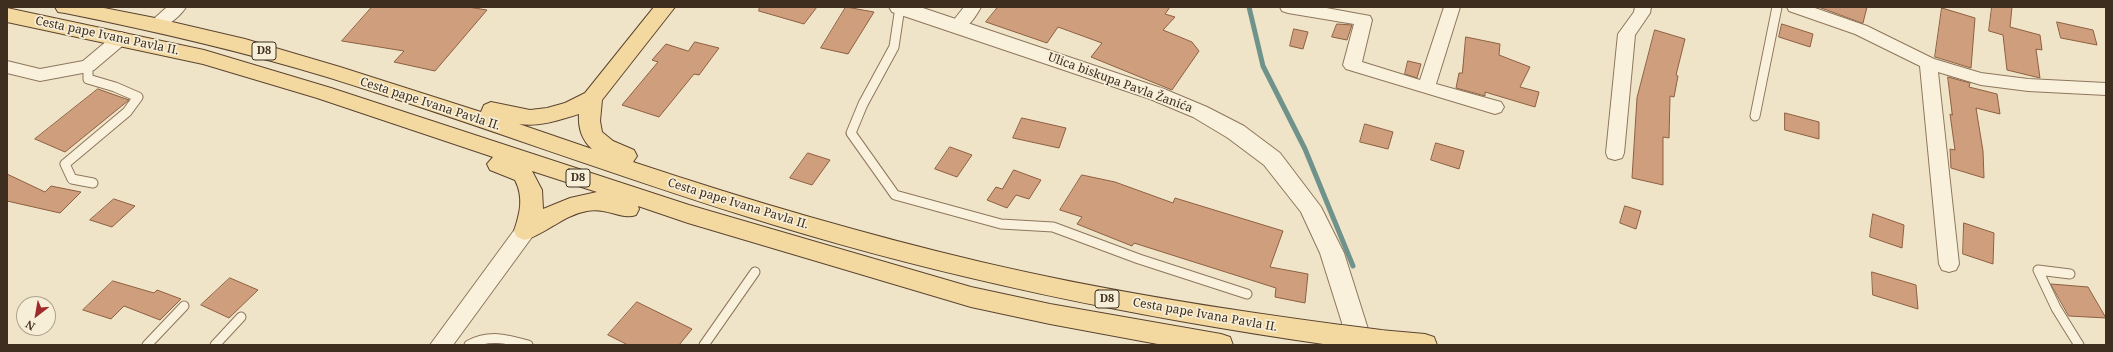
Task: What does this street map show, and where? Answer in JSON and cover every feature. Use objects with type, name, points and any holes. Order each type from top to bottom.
[{"type":"main road","name":"Cesta pape Ivana Pavla II.","points":[[65,7],[156,24],[280,56],[460,112],[678,186],[877,246],[1066,291],[1163,309],[1425,345]]},
{"type":"main road","points":[[460,112],[490,110],[530,118],[547,116],[572,109],[592,98],[665,7]]},
{"type":"main road","name":"Cesta pape Ivana Pavla II.","points":[[7,15],[121,38],[204,57],[324,93],[688,214],[971,296],[1050,314],[1221,345]]},
{"type":"main road","points":[[592,98],[589,114],[591,133],[597,142],[611,150],[667,171],[678,186]]},
{"type":"main road","points":[[468,141],[483,159],[523,174],[532,190],[533,209],[525,231]]},
{"type":"main road","points":[[525,231],[550,214],[570,206],[601,201],[656,217],[688,214]]},
{"type":"street","points":[[156,24],[178,7]]},
{"type":"street","name":"Ulica biskupa Pavla Žanića","points":[[900,7],[1157,94],[1200,112],[1236,132],[1272,159],[1310,207],[1332,253],[1359,336]]},
{"type":"street","points":[[957,26],[973,7]]},
{"type":"street","points":[[1288,7],[1364,20],[1352,65],[1426,88],[1495,106]]},
{"type":"street","points":[[1426,88],[1452,7]]},
{"type":"street","points":[[1615,153],[1627,34],[1642,13],[1643,7]]},
{"type":"street","points":[[1795,7],[1861,30],[1928,63],[1981,79],[2028,85],[2106,89]]},
{"type":"street","points":[[7,67],[40,75],[88,66],[121,38]]},
{"type":"street","points":[[1928,63],[1949,264]]},
{"type":"street","points":[[441,345],[525,231]]},
{"type":"lane","points":[[900,7],[894,47],[863,104],[851,133],[895,195],[1001,224],[1053,227],[1139,259],[1247,294]]},
{"type":"lane","points":[[1756,116],[1777,7]]},
{"type":"lane","points":[[88,66],[88,78],[115,86],[138,97],[127,112],[65,164],[72,179],[93,183]]},
{"type":"lane","points":[[2070,274],[2038,270],[2056,308],[2079,345]]},
{"type":"lane","points":[[704,345],[755,272]]},
{"type":"lane","points":[[146,345],[184,306]]},
{"type":"lane","points":[[215,345],[242,317]]},
{"type":"lane","points":[[469,345],[486,338],[499,336],[528,345]]},
{"type":"building","points":[[372,7],[468,7],[487,10],[435,71],[394,62],[404,51],[342,41]]},
{"type":"building","points":[[760,7],[817,7],[804,24],[759,11]]},
{"type":"building","points":[[846,7],[874,12],[848,54],[821,48]]},
{"type":"building","points":[[998,7],[1170,7],[1165,14],[1175,17],[1163,30],[1192,42],[1199,51],[1172,90],[1091,57],[1102,43],[1058,27],[1047,43],[986,22]]},
{"type":"building","points":[[1819,7],[1867,7],[1863,23]]},
{"type":"building","points":[[1992,7],[2012,7],[2010,27],[2040,35],[2042,50],[2036,49],[2040,78],[2007,70],[2003,35],[1989,31]]},
{"type":"building","points":[[1942,8],[1975,18],[1971,68],[1935,57]]},
{"type":"building","points":[[2057,22],[2093,30],[2097,45],[2061,38]]},
{"type":"building","points":[[1337,24],[1352,25],[1347,40],[1332,37]]},
{"type":"building","points":[[1782,24],[1813,34],[1810,47],[1779,37]]},
{"type":"building","points":[[1294,29],[1308,32],[1303,49],[1290,46]]},
{"type":"building","points":[[1655,30],[1685,39],[1676,75],[1678,76],[1674,97],[1670,96],[1669,138],[1663,137],[1663,185],[1632,178],[1637,98]]},
{"type":"building","points":[[1466,37],[1500,44],[1499,55],[1530,67],[1520,87],[1539,92],[1535,107],[1485,92],[1485,96],[1456,88],[1459,73],[1462,73]]},
{"type":"building","points":[[695,42],[719,48],[699,75],[694,74],[659,117],[622,105],[658,62],[652,60],[666,44],[688,51]]},
{"type":"building","points":[[1408,61],[1421,64],[1417,78],[1405,74]]},
{"type":"building","points":[[1948,77],[1970,83],[1969,87],[1997,94],[2000,114],[1976,108],[1983,151],[1984,178],[1951,168],[1950,149],[1955,150],[1950,114],[1952,115]]},
{"type":"building","points":[[98,89],[129,100],[65,152],[35,139]]},
{"type":"building","points":[[1785,113],[1819,122],[1819,139],[1785,130]]},
{"type":"building","points":[[1022,118],[1066,128],[1059,148],[1013,138]]},
{"type":"building","points":[[1365,124],[1393,132],[1388,149],[1360,142]]},
{"type":"building","points":[[1436,143],[1464,151],[1459,169],[1431,160]]},
{"type":"building","points":[[950,147],[972,155],[957,177],[935,169]]},
{"type":"building","points":[[808,153],[830,160],[812,185],[790,178]]},
{"type":"building","points":[[1014,170],[1041,180],[1029,199],[1016,195],[1007,208],[987,200],[996,187],[1002,189]]},
{"type":"building","points":[[7,174],[45,192],[51,186],[81,192],[60,213],[7,201]]},
{"type":"building","points":[[1082,175],[1115,182],[1173,203],[1175,198],[1283,231],[1270,267],[1308,274],[1305,303],[1275,297],[1276,288],[1134,243],[1132,246],[1077,224],[1082,217],[1060,210]]},
{"type":"building","points":[[114,199],[135,206],[112,227],[90,220]]},
{"type":"building","points":[[1625,206],[1641,211],[1636,229],[1620,223]]},
{"type":"building","points":[[1873,214],[1904,225],[1902,248],[1870,237]]},
{"type":"building","points":[[1964,223],[1994,233],[1993,264],[1963,254]]},
{"type":"building","points":[[1872,272],[1916,285],[1918,309],[1873,295]]},
{"type":"building","points":[[230,278],[258,290],[229,318],[201,305]]},
{"type":"building","points":[[113,281],[154,293],[157,290],[181,299],[160,320],[124,306],[111,319],[83,310]]},
{"type":"building","points":[[2051,284],[2088,287],[2106,318],[2069,316]]},
{"type":"building","points":[[637,302],[692,329],[679,345],[628,345],[608,335]]},
{"type":"waterway","points":[[1249,7],[1263,66],[1305,149],[1353,266]]}]
